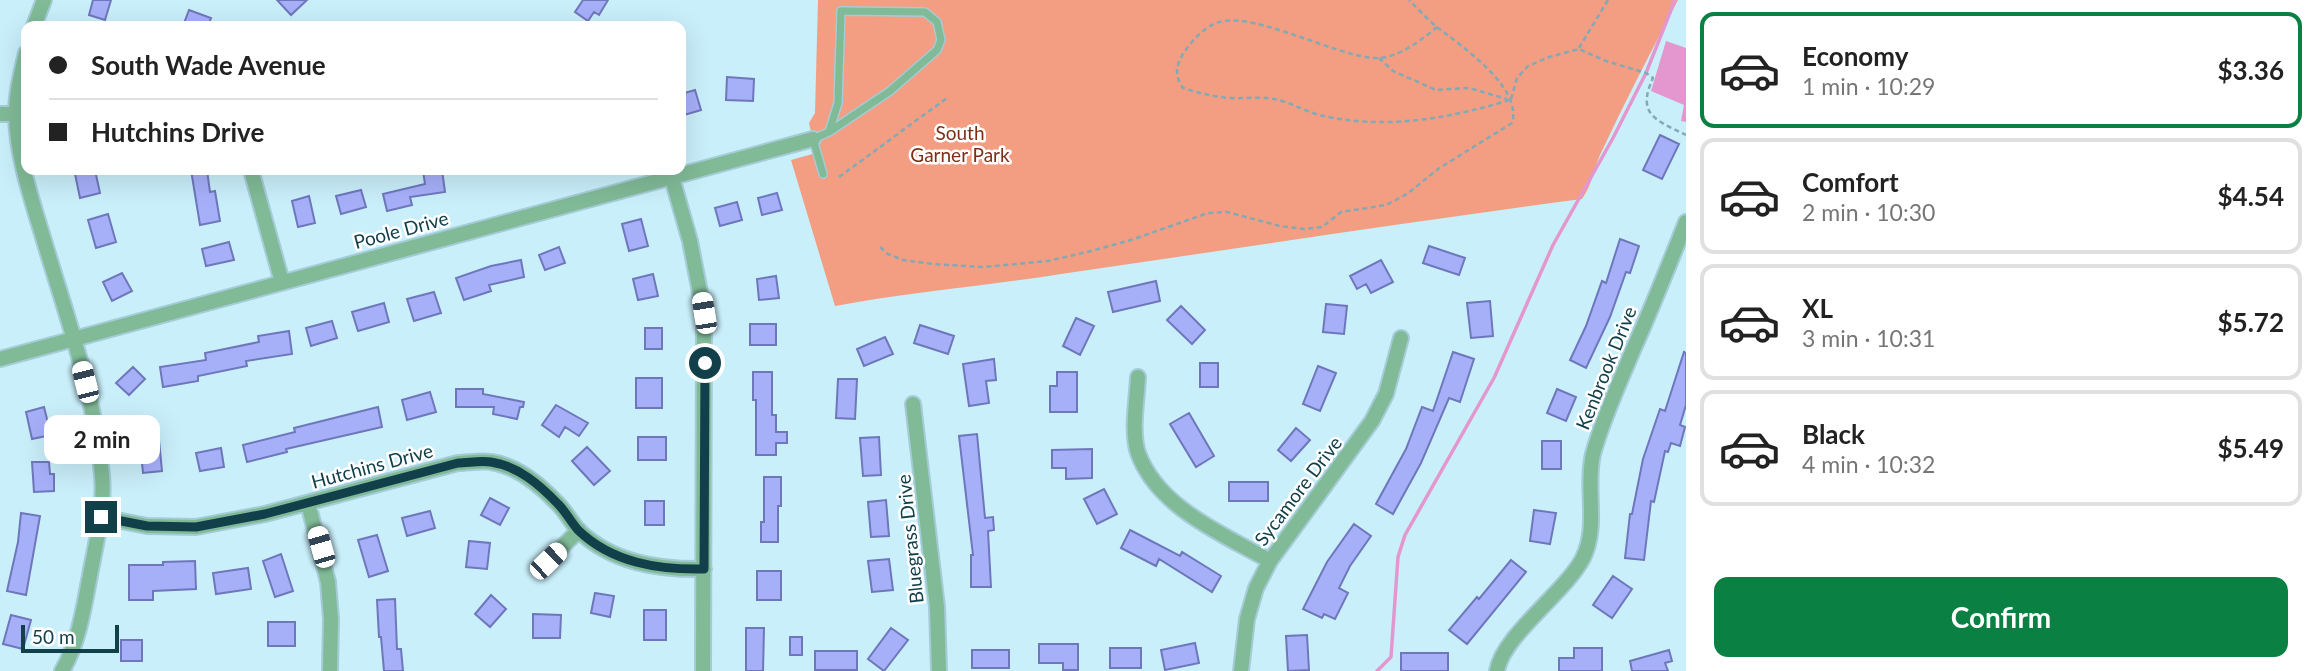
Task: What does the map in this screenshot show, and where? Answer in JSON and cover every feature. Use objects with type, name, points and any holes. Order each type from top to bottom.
[{"type":"street","points":[[36,21],[44,0]]},
{"type":"street","points":[[21,74],[16,114],[21,156]]},
{"type":"street","points":[[0,114],[16,114]]},
{"type":"street","name":"Poole Drive","points":[[686,174],[813,139]]},
{"type":"street","points":[[26,175],[74,340],[98,443],[103,478],[101,517],[79,630],[62,671]]},
{"type":"street","points":[[252,175],[282,282]]},
{"type":"street","name":"Poole Drive","points":[[0,359],[683,175]]},
{"type":"street","points":[[672,178],[690,241],[704,313],[703,671]]},
{"type":"street","name":"Kenbrook Drive","points":[[1496,671],[1520,633],[1561,588],[1582,560],[1590,538],[1589,482],[1593,455],[1605,417],[1686,222]]},
{"type":"street","name":"Sycamore Drive","points":[[1241,671],[1247,619],[1256,588],[1270,561],[1355,448],[1372,421],[1386,394],[1401,338]]},
{"type":"street","points":[[1138,377],[1138,451],[1150,476],[1172,502],[1270,561]]},
{"type":"street","name":"Bluegrass Drive","points":[[913,404],[937,607],[939,671]]},
{"type":"street","name":"Hutchins Drive","points":[[101,517],[147,526],[196,527],[308,503],[458,463],[491,461],[529,476],[560,506],[579,530],[613,554],[634,562],[682,569],[704,569]]},
{"type":"street","points":[[308,503],[328,582],[331,619],[330,671]]},
{"type":"street","points":[[548,561],[579,530]]},
{"type":"lane","points":[[823,174],[813,139],[829,132],[890,92],[937,50],[941,40],[937,22],[925,12],[841,11],[838,103],[829,132]]},
{"type":"path","points":[[1410,1],[1416,0]]},
{"type":"path","points":[[1579,49],[1608,0]]},
{"type":"path","points":[[880,247],[888,254],[903,260],[984,267],[1048,261],[1087,252],[1208,214],[1227,212],[1292,228],[1322,227],[1341,212],[1386,205],[1407,194],[1438,169],[1512,123],[1514,116],[1510,100],[1487,68],[1410,1]]},
{"type":"path","points":[[1437,27],[1413,46],[1379,58],[1352,55],[1260,23],[1232,20],[1215,22],[1188,46],[1177,64],[1177,79],[1183,88],[1207,95],[1232,99],[1273,99],[1320,116],[1365,122],[1448,117],[1510,100]]},
{"type":"path","points":[[1510,100],[1517,78],[1528,66],[1579,49],[1646,73],[1653,78],[1646,96],[1650,114],[1686,135]]},
{"type":"path","points":[[1379,58],[1393,71],[1437,90],[1469,88],[1510,100]]},
{"type":"path","points":[[839,177],[947,98]]},
{"type":"green space","name":"South Garner Park","points":[[818,0],[1678,0],[1609,135],[1582,199],[835,306],[791,160],[816,153],[809,123],[815,113]]},
{"type":"shaded area","points":[[1666,41],[1686,48],[1686,122],[1681,121],[1684,105],[1651,91]]},
{"type":"building","points":[[93,0],[111,0],[105,20],[89,15]]},
{"type":"building","points":[[277,0],[307,0],[291,15]]},
{"type":"building","points":[[583,0],[608,0],[599,15],[594,12],[588,21],[575,12]]},
{"type":"building","points":[[189,10],[211,18],[210,21],[185,21]]},
{"type":"building","points":[[727,77],[754,79],[753,101],[726,100]]},
{"type":"building","points":[[695,90],[701,110],[686,114],[686,93]]},
{"type":"building","points":[[1660,135],[1679,144],[1662,179],[1643,170]]},
{"type":"building","points":[[75,175],[96,175],[100,193],[80,198]]},
{"type":"building","points":[[192,175],[208,175],[210,192],[215,191],[220,221],[200,225]]},
{"type":"building","points":[[424,175],[443,175],[445,192],[410,197],[412,205],[387,211],[383,194],[425,184]]},
{"type":"building","points":[[361,190],[366,207],[341,214],[336,196]]},
{"type":"building","points":[[777,193],[782,210],[762,215],[758,198]]},
{"type":"building","points":[[309,196],[315,223],[298,227],[292,201]]},
{"type":"building","points":[[737,202],[742,220],[720,226],[715,208]]},
{"type":"building","points":[[108,214],[116,242],[96,248],[88,220]]},
{"type":"building","points":[[641,219],[648,246],[629,251],[622,224]]},
{"type":"building","points":[[1620,239],[1639,246],[1630,273],[1626,272],[1610,317],[1586,368],[1570,360],[1602,281],[1606,283]]},
{"type":"building","points":[[229,242],[234,260],[206,266],[202,249]]},
{"type":"building","points":[[1429,246],[1465,258],[1459,275],[1423,263]]},
{"type":"building","points":[[559,247],[565,263],[545,270],[539,255]]},
{"type":"building","points":[[521,260],[524,277],[489,285],[491,291],[464,300],[456,278],[491,266]]},
{"type":"building","points":[[1381,260],[1393,282],[1371,293],[1366,284],[1357,289],[1350,276]]},
{"type":"building","points":[[122,273],[132,291],[112,301],[103,282]]},
{"type":"building","points":[[653,274],[658,296],[638,300],[633,279]]},
{"type":"building","points":[[776,276],[779,298],[759,300],[757,279]]},
{"type":"building","points":[[1156,281],[1160,301],[1113,312],[1108,292]]},
{"type":"building","points":[[434,292],[441,313],[414,321],[407,299]]},
{"type":"building","points":[[1490,301],[1493,336],[1471,338],[1467,303]]},
{"type":"building","points":[[384,303],[389,322],[358,331],[352,312]]},
{"type":"building","points":[[1326,304],[1347,306],[1344,334],[1323,332]]},
{"type":"building","points":[[1181,306],[1205,330],[1192,344],[1167,320]]},
{"type":"building","points":[[1076,318],[1094,326],[1080,355],[1063,346]]},
{"type":"building","points":[[332,321],[337,338],[311,346],[306,328]]},
{"type":"building","points":[[750,324],[776,324],[776,345],[750,345]]},
{"type":"building","points":[[920,325],[954,336],[948,354],[914,343]]},
{"type":"building","points":[[645,328],[662,328],[662,349],[645,349]]},
{"type":"building","points":[[289,331],[292,354],[246,361],[247,366],[198,376],[198,381],[163,387],[160,367],[206,360],[205,353],[259,342],[258,336]]},
{"type":"building","points":[[885,337],[893,354],[864,366],[857,349]]},
{"type":"building","points":[[1453,352],[1474,359],[1460,402],[1449,398],[1421,463],[1393,514],[1376,504],[1406,449],[1422,407],[1433,411]]},
{"type":"building","points":[[1684,352],[1686,405],[1680,425],[1685,427],[1680,446],[1671,443],[1668,452],[1665,451],[1654,502],[1651,501],[1644,560],[1625,558],[1630,514],[1643,459],[1660,409],[1665,411]]},
{"type":"building","points":[[994,359],[996,380],[986,381],[989,403],[969,406],[963,364]]},
{"type":"building","points":[[1200,363],[1218,363],[1218,387],[1200,387]]},
{"type":"building","points":[[1318,366],[1336,373],[1320,411],[1303,404]]},
{"type":"building","points":[[133,367],[145,379],[129,395],[116,383]]},
{"type":"building","points":[[753,372],[772,372],[772,415],[776,415],[776,432],[787,432],[787,443],[776,443],[776,455],[756,455]]},
{"type":"building","points":[[1057,372],[1077,372],[1077,412],[1050,412],[1050,386],[1057,386]]},
{"type":"building","points":[[636,378],[662,378],[662,408],[636,408]]},
{"type":"building","points":[[838,379],[857,379],[855,419],[836,418]]},
{"type":"building","points":[[456,389],[483,389],[483,394],[524,402],[523,407],[520,407],[517,419],[493,414],[494,407],[456,407]]},
{"type":"building","points":[[1557,389],[1576,397],[1566,421],[1547,413]]},
{"type":"building","points":[[430,392],[436,412],[407,420],[402,400]]},
{"type":"building","points":[[556,405],[588,423],[579,436],[565,427],[559,437],[542,425]]},
{"type":"building","points":[[44,407],[51,435],[32,439],[26,412]]},
{"type":"building","points":[[378,407],[382,427],[286,449],[287,452],[247,462],[243,445],[295,432],[294,428]]},
{"type":"building","points":[[1189,413],[1214,456],[1196,467],[1170,424]]},
{"type":"building","points":[[1296,428],[1310,440],[1291,461],[1278,450]]},
{"type":"building","points":[[977,434],[985,518],[993,517],[994,530],[988,531],[991,587],[971,587],[973,555],[959,436]]},
{"type":"building","points":[[638,437],[666,437],[666,460],[638,460]]},
{"type":"building","points":[[879,437],[881,475],[863,476],[860,438]]},
{"type":"building","points":[[159,440],[162,471],[143,473],[140,442]]},
{"type":"building","points":[[1542,441],[1561,441],[1561,469],[1542,469]]},
{"type":"building","points":[[587,447],[610,471],[594,485],[572,461]]},
{"type":"building","points":[[221,448],[224,467],[200,471],[196,453]]},
{"type":"building","points":[[1092,449],[1092,478],[1066,479],[1066,468],[1052,468],[1052,450]]},
{"type":"building","points":[[32,462],[49,462],[50,474],[54,474],[54,491],[34,492]]},
{"type":"building","points":[[764,477],[781,477],[778,542],[761,542]]},
{"type":"building","points":[[1229,482],[1268,482],[1268,501],[1229,501]]},
{"type":"building","points":[[1104,489],[1117,514],[1097,524],[1084,499]]},
{"type":"building","points":[[490,498],[509,508],[500,525],[481,515]]},
{"type":"building","points":[[886,500],[889,536],[871,537],[868,502]]},
{"type":"building","points":[[645,501],[664,501],[664,525],[645,525]]},
{"type":"building","points":[[1534,510],[1556,513],[1550,544],[1530,541]]},
{"type":"building","points":[[430,511],[435,528],[407,536],[402,518]]},
{"type":"building","points":[[21,513],[40,516],[26,595],[7,591],[18,542]]},
{"type":"building","points":[[1354,524],[1371,536],[1350,566],[1339,588],[1348,593],[1335,619],[1324,614],[1322,618],[1303,609],[1327,562]]},
{"type":"building","points":[[1130,530],[1180,556],[1182,552],[1221,576],[1212,592],[1159,559],[1156,566],[1121,548]]},
{"type":"building","points":[[377,535],[388,571],[369,577],[358,540]]},
{"type":"building","points":[[469,541],[490,543],[487,569],[466,567]]},
{"type":"building","points":[[281,554],[293,591],[275,597],[263,561]]},
{"type":"building","points":[[889,559],[893,590],[872,592],[868,561]]},
{"type":"building","points":[[1511,560],[1526,572],[1467,644],[1449,630]]},
{"type":"building","points":[[195,561],[196,589],[153,591],[153,600],[129,600],[129,565]]},
{"type":"building","points":[[248,568],[251,589],[216,594],[213,573]]},
{"type":"building","points":[[757,571],[781,571],[781,600],[757,600]]},
{"type":"building","points":[[1613,576],[1632,589],[1612,618],[1593,605]]},
{"type":"building","points":[[595,593],[614,596],[610,617],[591,613]]},
{"type":"building","points":[[491,595],[506,609],[490,627],[475,614]]},
{"type":"building","points":[[395,599],[397,649],[401,649],[403,671],[384,671],[377,600]]},
{"type":"building","points":[[644,610],[666,610],[666,640],[644,640]]},
{"type":"building","points":[[533,614],[561,615],[560,638],[533,638]]},
{"type":"building","points":[[11,615],[31,620],[23,649],[3,644]]},
{"type":"building","points":[[268,622],[295,622],[295,646],[268,646]]},
{"type":"building","points":[[746,628],[764,628],[763,671],[746,671]]},
{"type":"building","points":[[891,628],[908,640],[884,671],[868,659]]},
{"type":"building","points":[[1307,635],[1309,670],[1288,671],[1286,636]]},
{"type":"building","points":[[790,637],[802,637],[802,655],[790,655]]},
{"type":"building","points":[[121,640],[142,640],[142,661],[121,661]]},
{"type":"building","points":[[1195,643],[1199,663],[1165,670],[1161,650]]},
{"type":"building","points":[[1039,644],[1078,644],[1078,670],[1063,670],[1063,663],[1039,663]]},
{"type":"building","points":[[1110,648],[1141,648],[1141,668],[1110,668]]},
{"type":"building","points":[[1574,648],[1602,648],[1602,671],[1559,671],[1559,658],[1574,658]]},
{"type":"building","points":[[972,650],[1009,650],[1009,668],[972,668]]},
{"type":"building","points":[[1669,650],[1672,661],[1665,663],[1668,671],[1632,671],[1630,661]]},
{"type":"building","points":[[815,651],[857,651],[857,670],[815,670]]},
{"type":"building","points":[[1401,653],[1448,653],[1448,671],[1401,671]]},
{"type":"waterway","points":[[1377,671],[1391,657],[1398,557],[1405,535],[1494,378],[1553,245],[1646,73],[1675,0]]},
{"type":"route","points":[[101,517],[147,526],[196,527],[265,514],[458,463],[491,461],[529,476],[560,506],[579,530],[613,554],[659,567],[704,569],[705,363]]}]
